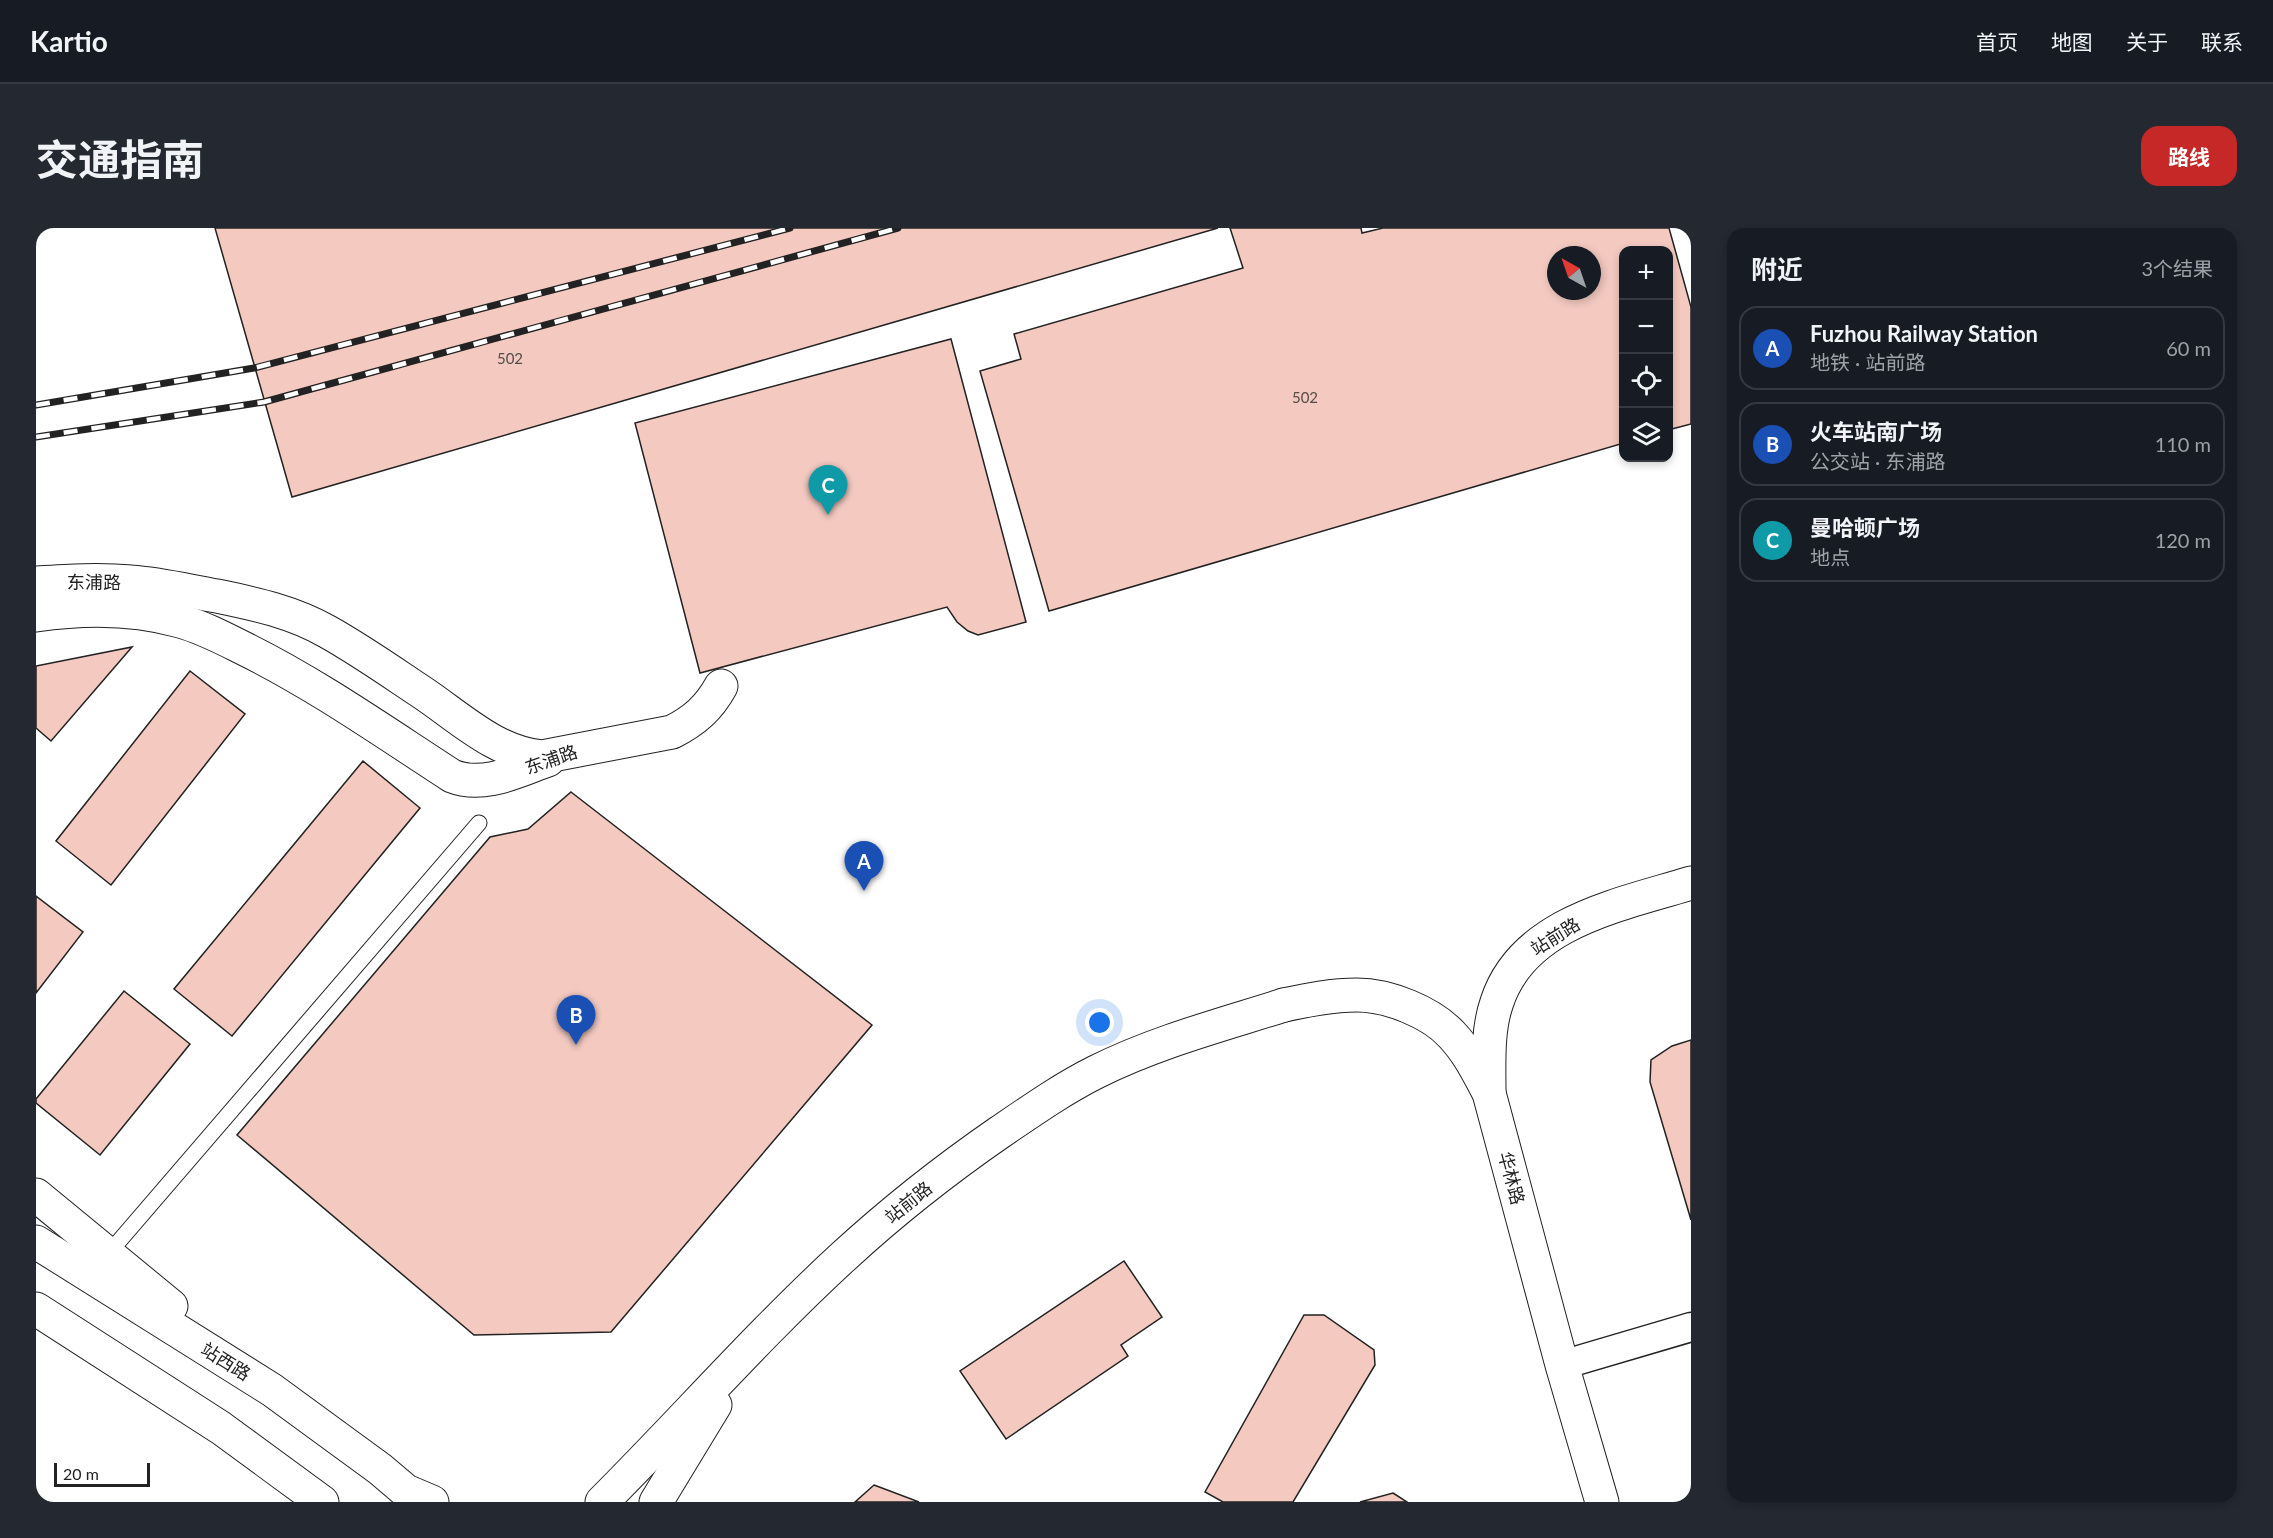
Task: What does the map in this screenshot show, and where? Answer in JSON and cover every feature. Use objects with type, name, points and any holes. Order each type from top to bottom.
[{"type":"main road","name":"东浦路","points":[[36,583],[130,581],[266,605],[306,620],[329,632],[420,690],[498,745],[527,756],[542,757],[587,747]]},
{"type":"main road","name":"东浦路","points":[[36,615],[76,610],[130,612],[181,621],[205,630],[273,663],[461,780],[499,777],[587,747]]},
{"type":"main road","points":[[587,747],[672,732],[701,713],[713,701],[721,686]]},
{"type":"main road","name":"站前路","points":[[1489,1092],[1490,1040],[1496,1002],[1506,979],[1531,948],[1580,919],[1691,883]]},
{"type":"main road","name":"华林路","points":[[1284,1005],[1323,997],[1358,995],[1412,1007],[1434,1019],[1451,1033],[1466,1052],[1489,1092],[1562,1365],[1602,1502]]},
{"type":"main road","name":"站前路","points":[[602,1502],[809,1290],[881,1224],[969,1154],[1057,1094],[1129,1056],[1284,1005]]},
{"type":"main road","points":[[36,1195],[272,1390]]},
{"type":"main road","name":"站西路","points":[[36,1242],[272,1390],[419,1497]]},
{"type":"main road","points":[[36,1309],[221,1428],[314,1498]]},
{"type":"main road","points":[[36,1326],[99,1348]]},
{"type":"main road","points":[[656,1502],[744,1357]]},
{"type":"street","points":[[1562,1365],[1691,1327]]},
{"type":"lane","points":[[108,1254],[479,823]]},
{"type":"building","points":[[215,228],[1218,228],[292,497]]},
{"type":"building","points":[[1230,228],[1361,228],[1362,233],[1383,228],[1669,228],[1691,307],[1691,424],[1673,429],[1673,246],[1619,246],[1619,444],[1049,611],[980,371],[1021,359],[1014,334],[1243,268]]},
{"type":"building","points":[[951,339],[1026,622],[978,635],[968,631],[957,622],[947,607],[700,673],[635,423]]},
{"type":"building","points":[[132,647],[51,741],[36,728],[36,666]]},
{"type":"building","points":[[190,671],[245,714],[111,885],[56,841]]},
{"type":"building","points":[[363,761],[420,808],[232,1036],[174,989]]},
{"type":"building","points":[[571,792],[872,1025],[611,1332],[474,1335],[237,1135],[490,837],[528,829]]},
{"type":"building","points":[[36,896],[83,932],[36,993]]},
{"type":"building","points":[[124,991],[190,1044],[100,1155],[36,1103],[36,1099]]},
{"type":"building","points":[[1691,1040],[1691,1220],[1650,1082],[1651,1060],[1672,1046]]},
{"type":"building","points":[[1124,1261],[1162,1317],[1121,1345],[1128,1356],[1006,1439],[960,1371]]},
{"type":"building","points":[[1304,1315],[1324,1315],[1374,1350],[1375,1365],[1293,1502],[1223,1502],[1205,1492]]},
{"type":"building","points":[[874,1485],[919,1502],[855,1502]]},
{"type":"building","points":[[1393,1493],[1407,1502],[1360,1502]]},
{"type":"railway","points":[[36,405],[254,368],[790,228]]},
{"type":"railway","points":[[36,437],[264,402],[898,228]]},
{"type":"place","name":"曼哈顿广场","points":[[828,515]]},
{"type":"place","name":"Fuzhou Railway Station","points":[[864,891]]},
{"type":"place","name":"火车站南广场","points":[[576,1045]]}]
